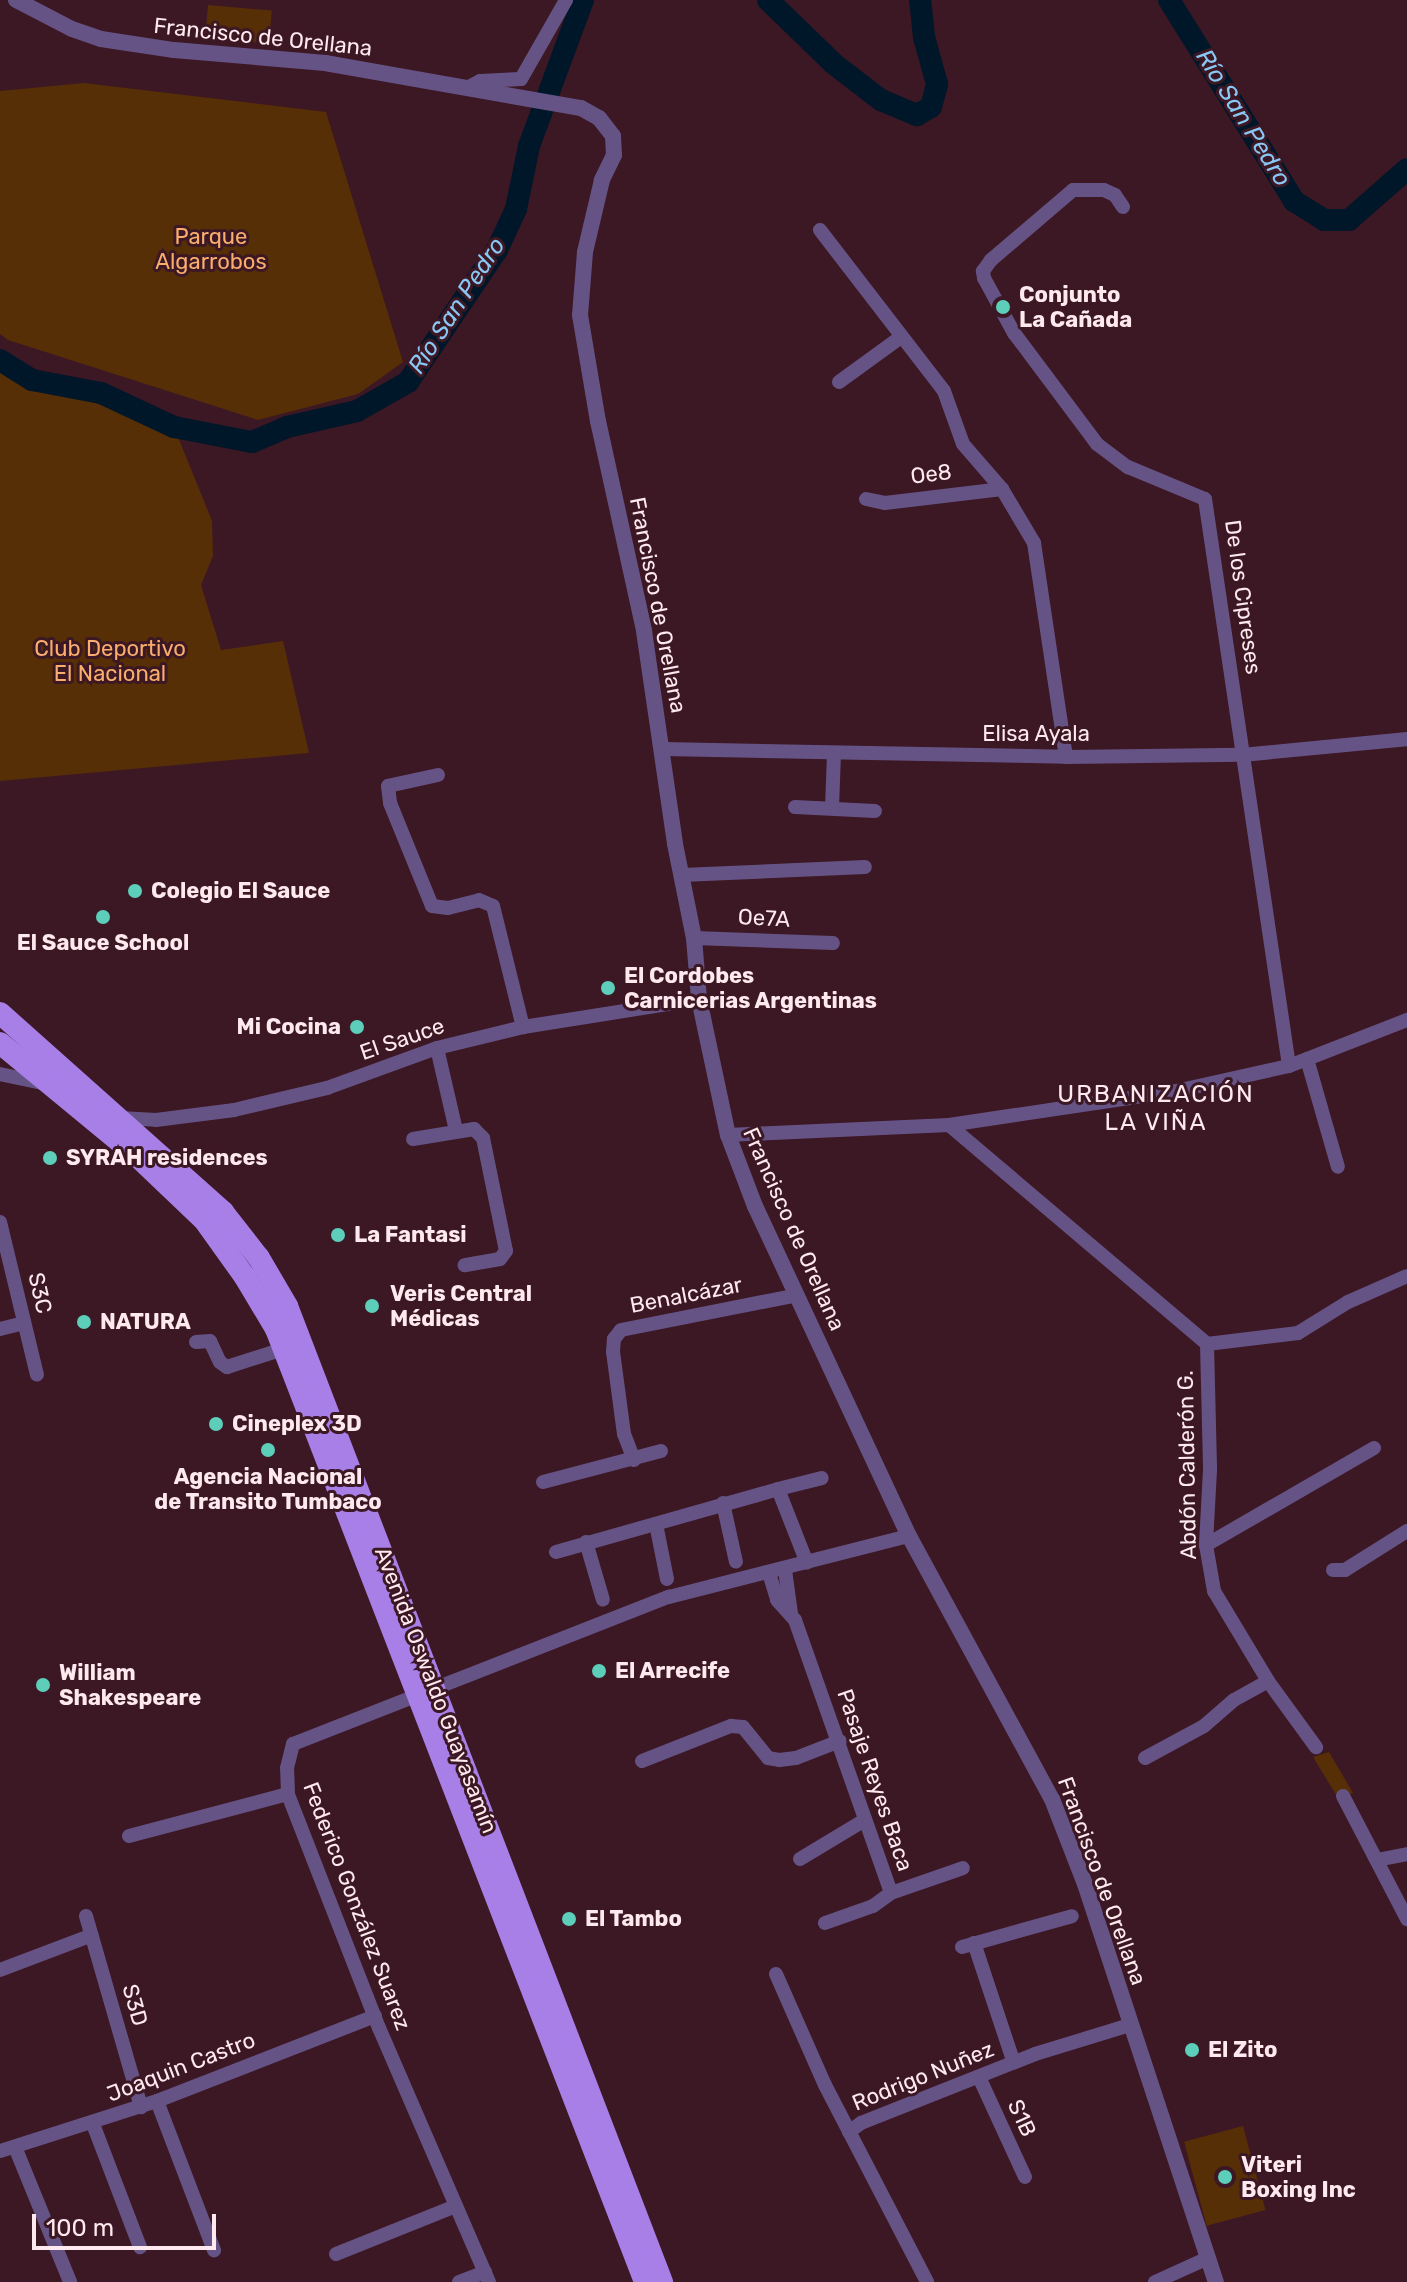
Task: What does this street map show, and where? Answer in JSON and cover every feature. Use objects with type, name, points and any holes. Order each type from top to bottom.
[{"type":"main road","name":"Avenida Oswaldo Guayasamín","points":[[0,1013],[223,1212],[259,1258],[287,1306],[426,1694],[645,2282]]},
{"type":"main road","name":"Avenida Oswaldo Guayasamín","points":[[0,1043],[136,1155],[205,1221],[245,1277],[283,1349],[426,1694],[662,2282]]},
{"type":"street","name":"Francisco de Orellana","points":[[16,0],[72,29],[101,39],[174,50],[325,63],[581,108],[608,127],[616,147],[602,180],[587,243],[580,315],[598,421],[644,631],[694,938],[699,999],[728,1135],[755,1206],[909,1536],[1052,1799],[1085,1884],[1216,2282]]},
{"type":"street","points":[[467,88],[480,81],[521,79],[566,0]]},
{"type":"street","name":"De los Cipreses","points":[[1123,207],[1115,195],[1104,190],[1073,190],[991,260],[983,271],[984,278],[1014,333],[1097,444],[1128,467],[1205,499],[1289,1066]]},
{"type":"street","points":[[820,230],[944,391],[963,444],[1002,489],[1034,543],[1066,757]]},
{"type":"street","points":[[839,382],[901,337]]},
{"type":"street","name":"Oe8","points":[[866,499],[885,503],[1002,489]]},
{"type":"street","name":"Elisa Ayala","points":[[663,749],[1066,757],[1242,755],[1407,739]]},
{"type":"street","points":[[832,808],[834,754]]},
{"type":"street","points":[[438,775],[388,786],[390,803],[432,906],[448,908],[479,900],[493,906],[523,1027]]},
{"type":"street","points":[[795,807],[875,811]]},
{"type":"street","points":[[682,875],[865,867]]},
{"type":"street","name":"Oe7A","points":[[694,938],[833,943]]},
{"type":"street","name":"El Sauce","points":[[120,1118],[156,1120],[234,1110],[327,1088],[437,1048],[523,1027],[699,999]]},
{"type":"street","points":[[728,1135],[949,1125],[1176,1091],[1289,1066],[1407,1020]]},
{"type":"street","points":[[437,1048],[456,1130]]},
{"type":"street","points":[[1307,1059],[1338,1167]]},
{"type":"street","points":[[0,1074],[49,1084]]},
{"type":"street","points":[[949,1125],[1207,1344],[1298,1333],[1348,1302],[1407,1276]]},
{"type":"street","points":[[413,1139],[474,1129],[483,1138],[506,1251],[500,1259],[465,1265]]},
{"type":"street","name":"S3C","points":[[0,1222],[37,1375]]},
{"type":"street","name":"Benalcázar","points":[[634,1460],[624,1434],[613,1352],[614,1339],[621,1330],[798,1295]]},
{"type":"street","points":[[0,1329],[24,1323]]},
{"type":"street","points":[[196,1342],[210,1341],[220,1362],[227,1367],[283,1349]]},
{"type":"street","name":"Abdón Calderón G.","points":[[1207,1344],[1210,1470],[1206,1545],[1214,1591],[1268,1681],[1316,1747]]},
{"type":"street","points":[[1206,1545],[1374,1448]]},
{"type":"street","points":[[543,1482],[661,1451]]},
{"type":"street","points":[[556,1552],[723,1503],[822,1478]]},
{"type":"street","points":[[778,1489],[807,1563]]},
{"type":"street","points":[[723,1503],[736,1562]]},
{"type":"street","points":[[656,1524],[667,1579]]},
{"type":"street","points":[[1333,1570],[1345,1570],[1407,1531]]},
{"type":"street","name":"Federico González Suarez","points":[[487,2277],[375,2016],[288,1794],[287,1768],[293,1744],[669,1597],[785,1570],[909,1536]]},
{"type":"street","points":[[586,1542],[603,1600]]},
{"type":"street","name":"Pasaje Reyes Baca","points":[[785,1570],[791,1613],[840,1741],[891,1893],[873,1906],[825,1923]]},
{"type":"street","name":"Pasaje Reyes Baca","points":[[769,1573],[777,1600],[791,1613]]},
{"type":"street","points":[[1145,1758],[1204,1726],[1234,1700],[1268,1681]]},
{"type":"street","points":[[642,1761],[731,1726],[743,1727],[768,1758],[779,1760],[796,1758],[840,1741]]},
{"type":"street","points":[[129,1836],[288,1794]]},
{"type":"street","points":[[1343,1796],[1407,1919]]},
{"type":"street","points":[[800,1859],[865,1820]]},
{"type":"street","points":[[1377,1860],[1407,1854]]},
{"type":"street","points":[[891,1893],[963,1868]]},
{"type":"street","name":"S3D","points":[[86,1916],[141,2107]]},
{"type":"street","points":[[1014,2063],[968,1945],[1072,1916]]},
{"type":"street","points":[[0,1970],[92,1935]]},
{"type":"street","points":[[776,1974],[849,2132]]},
{"type":"street","name":"Joaquin Castro","points":[[7,2149],[141,2107],[375,2016]]},
{"type":"street","name":"Rodrigo Nuñez","points":[[927,2282],[849,2132],[861,2123],[1014,2063],[1130,2025]]},
{"type":"street","name":"S1B","points":[[979,2077],[1025,2177]]},
{"type":"street","points":[[157,2101],[214,2250]]},
{"type":"street","points":[[93,2124],[140,2247]]},
{"type":"street","points":[[7,2149],[70,2282]]},
{"type":"street","points":[[336,2254],[456,2206]]},
{"type":"street","points":[[1155,2282],[1208,2258]]},
{"type":"street","points":[[459,2282],[487,2277]]},
{"type":"green space","points":[[208,5],[272,11],[269,43],[205,38]]},
{"type":"green space","name":"Parque Algarrobos","points":[[84,83],[326,112],[403,362],[358,394],[258,420],[8,340],[0,334],[0,91]]},
{"type":"green space","name":"Club Deportivo El Nacional","points":[[0,360],[32,380],[101,393],[174,427],[212,521],[213,556],[201,585],[221,650],[283,641],[309,753],[0,781]]},
{"type":"green space","points":[[1329,1752],[1353,1793],[1338,1798],[1313,1757]]},
{"type":"green space","name":"Viteri Boxing Inc","points":[[1243,2126],[1266,2210],[1207,2226],[1184,2142]]},
{"type":"waterway","name":"Río San Pedro","points":[[0,360],[32,380],[101,393],[174,427],[252,442],[287,427],[357,411],[408,382],[497,250],[516,209],[529,146],[583,0]]},
{"type":"waterway","name":"Río San Pedro","points":[[768,0],[834,64],[881,100],[917,115],[931,107],[937,84],[924,37],[920,0]]},
{"type":"waterway","name":"Río San Pedro","points":[[1169,0],[1294,201],[1324,220],[1349,220],[1407,169]]},
{"type":"place","name":"Conjunto La Cañada","points":[[1003,307]]},
{"type":"place","name":"Colegio El Sauce","points":[[135,891]]},
{"type":"place","name":"El Sauce School","points":[[103,917]]},
{"type":"place","name":"El Cordobes Carnicerias Argentinas","points":[[608,988]]},
{"type":"place","name":"Mi Cocina","points":[[357,1027]]},
{"type":"place","name":"SYRAH residences","points":[[50,1158]]},
{"type":"place","name":"La Fantasi","points":[[338,1235]]},
{"type":"place","name":"Veris Central Médicas","points":[[372,1306]]},
{"type":"place","name":"NATURA","points":[[84,1322]]},
{"type":"place","name":"Cineplex 3D","points":[[216,1424]]},
{"type":"place","name":"Agencia Nacional de Transito Tumbaco","points":[[268,1450]]},
{"type":"place","name":"El Arrecife","points":[[599,1671]]},
{"type":"place","name":"William Shakespeare","points":[[43,1685]]},
{"type":"place","name":"El Tambo","points":[[569,1919]]},
{"type":"place","name":"El Zito","points":[[1192,2050]]},
{"type":"place","name":"Viteri Boxing Inc","points":[[1225,2177]]},
{"type":"district","name":"URBANIZACIÓN LA VIÑA","points":[[1156,1109]]}]
